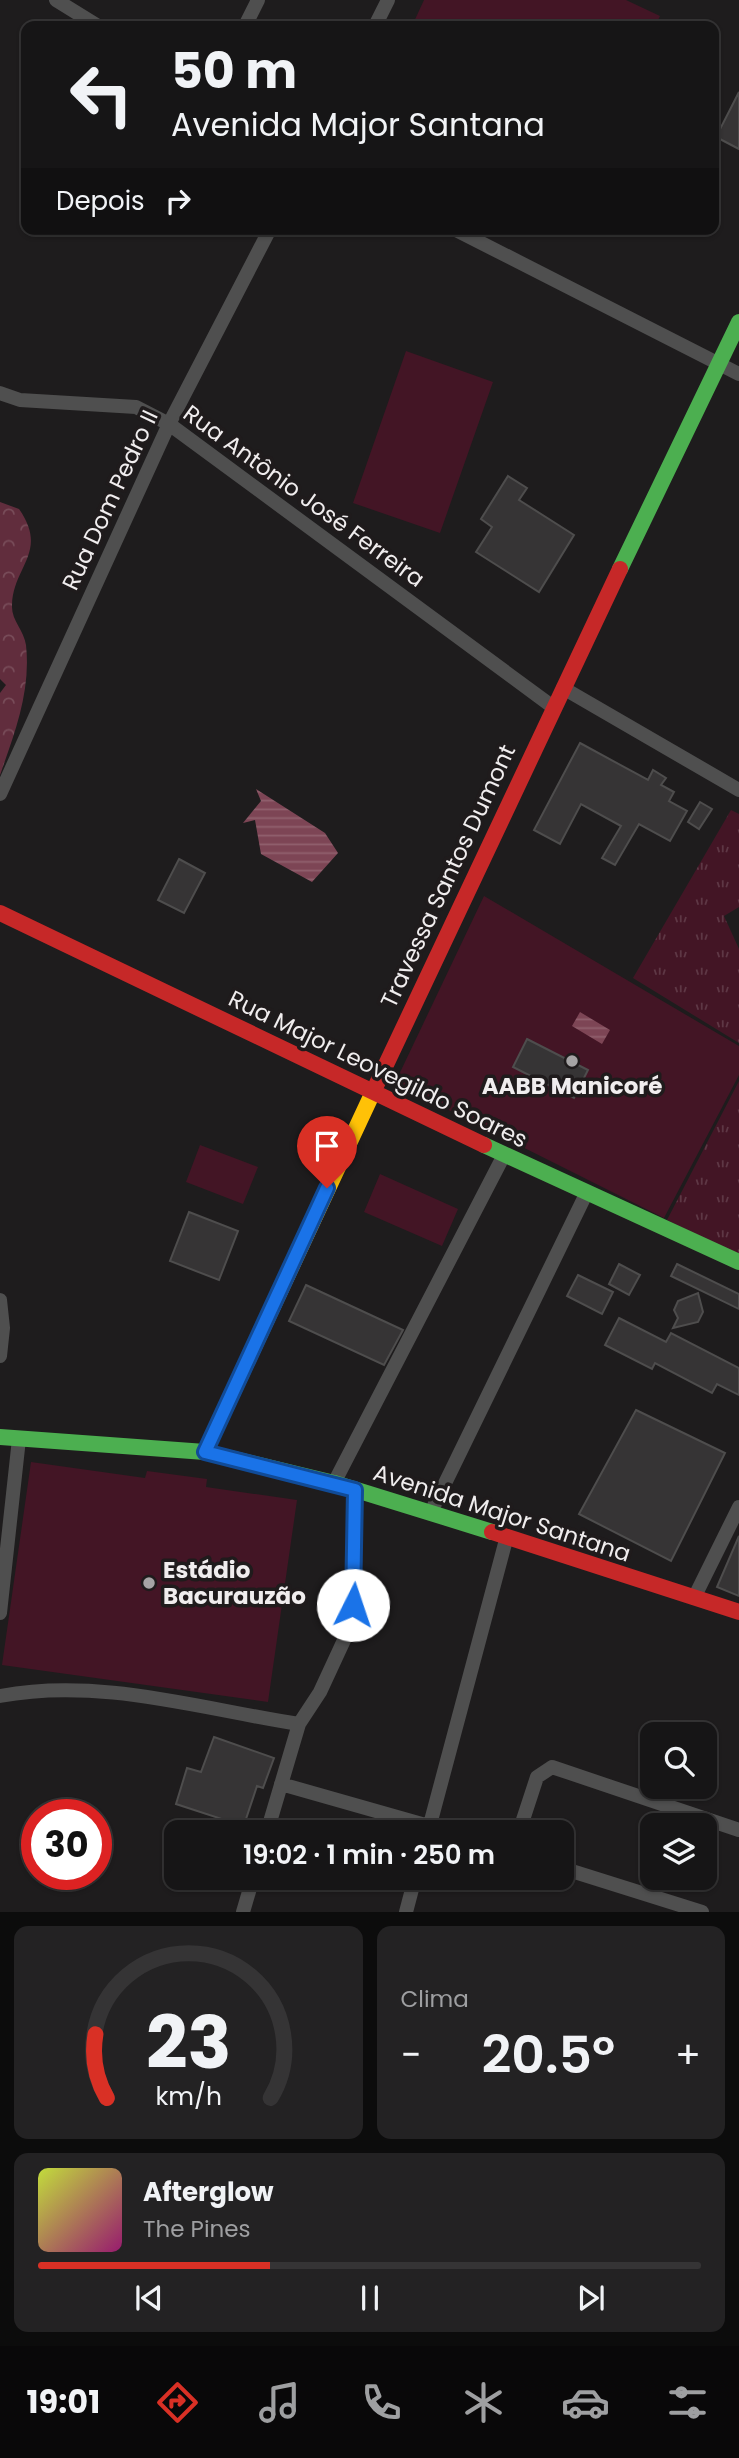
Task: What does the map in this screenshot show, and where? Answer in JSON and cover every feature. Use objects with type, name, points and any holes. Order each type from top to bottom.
[{"type":"street","points":[[55,0],[90,21]]},
{"type":"street","points":[[248,21],[258,0]]},
{"type":"street","points":[[378,21],[388,0]]},
{"type":"street","name":"Rua Dom Pedro II","points":[[0,794],[169,424],[267,235]]},
{"type":"street","points":[[466,235],[739,374]]},
{"type":"street","name":"Travessa Santos Dumont","points":[[205,1452],[553,707],[739,322]]},
{"type":"street","name":"Rua Antônio José Ferreira","points":[[0,393],[20,400],[136,407],[169,424],[553,707]]},
{"type":"street","points":[[563,688],[739,790]]},
{"type":"street","name":"Rua Major Leovegildo Soares","points":[[0,913],[503,1155],[739,1262]]},
{"type":"street","points":[[334,1483],[503,1155]]},
{"type":"street","points":[[431,1512],[587,1192]]},
{"type":"street","points":[[0,1300],[3,1328],[0,1356]]},
{"type":"street","name":"Avenida Major Santana","points":[[0,1437],[205,1452],[334,1483],[431,1512],[739,1612]]},
{"type":"street","points":[[0,1614],[19,1439]]},
{"type":"street","points":[[270,1820],[299,1724],[320,1692],[345,1638],[353,1605],[355,1490]]},
{"type":"street","points":[[694,1598],[739,1507]]},
{"type":"street","points":[[431,1820],[507,1536]]},
{"type":"street","points":[[0,1696],[34,1690],[64,1689],[200,1705],[299,1724]]},
{"type":"street","points":[[523,1820],[537,1777],[552,1767],[739,1830]]},
{"type":"street","points":[[281,1784],[399,1820]]},
{"type":"street","points":[[574,1872],[702,1912]]},
{"type":"street","points":[[243,1912],[249,1890]]},
{"type":"street","points":[[406,1912],[412,1890]]},
{"type":"green space","points":[[424,0],[626,0],[660,16],[658,21],[414,21]]},
{"type":"green space","points":[[406,351],[493,382],[440,533],[353,503]]},
{"type":"green space","points":[[0,502],[19,509],[31,537],[12,605],[13,615],[26,645],[24,695],[0,775],[0,693],[6,685],[0,679]]},
{"type":"green space","points":[[731,810],[739,814],[739,907],[724,916],[739,949],[739,1043],[633,978]]},
{"type":"green space","name":"AABB Manicoré","points":[[484,896],[739,1046],[739,1075],[664,1218],[395,1083]]},
{"type":"green space","points":[[739,1081],[739,1255],[667,1220]]},
{"type":"green space","points":[[200,1145],[258,1167],[243,1204],[186,1182]]},
{"type":"green space","points":[[380,1174],[458,1209],[442,1246],[364,1212]]},
{"type":"green space","name":"Estádio Bacurauzão","points":[[31,1462],[145,1478],[147,1471],[207,1479],[206,1487],[297,1500],[268,1702],[2,1665]]},
{"type":"shaded area","points":[[256,789],[325,833],[338,853],[312,882],[261,854],[255,820],[243,823],[261,801]]},
{"type":"shaded area","points":[[580,1012],[610,1030],[602,1044],[572,1026]]},
{"type":"building","points":[[739,92],[739,149],[719,139],[719,131]]},
{"type":"building","points":[[508,476],[527,488],[519,500],[574,535],[539,592],[476,552],[492,527],[481,519]]},
{"type":"building","points":[[580,743],[648,780],[653,770],[666,778],[661,785],[674,792],[669,801],[687,811],[670,841],[639,824],[615,865],[602,858],[621,826],[581,804],[560,844],[534,830]]},
{"type":"building","points":[[700,802],[712,809],[699,829],[688,822]]},
{"type":"building","points":[[179,859],[205,873],[184,913],[158,900]]},
{"type":"building","points":[[527,1039],[588,1070],[574,1098],[513,1067]]},
{"type":"building","points":[[189,1212],[238,1231],[219,1280],[170,1261]]},
{"type":"building","points":[[619,1264],[640,1275],[629,1295],[609,1284]]},
{"type":"building","points":[[677,1264],[739,1294],[739,1309],[671,1276]]},
{"type":"building","points":[[578,1275],[613,1292],[602,1314],[567,1296]]},
{"type":"building","points":[[306,1285],[403,1330],[384,1365],[289,1321]]},
{"type":"building","points":[[698,1293],[703,1312],[698,1322],[673,1328],[678,1318],[674,1310],[678,1301]]},
{"type":"building","points":[[619,1318],[666,1342],[671,1333],[739,1368],[739,1395],[717,1384],[712,1393],[655,1363],[652,1369],[605,1345]]},
{"type":"building","points":[[636,1410],[725,1453],[671,1561],[579,1514]]},
{"type":"building","points":[[739,1536],[739,1596],[717,1587]]},
{"type":"building","points":[[214,1737],[274,1758],[263,1788],[257,1786],[246,1819],[248,1820],[222,1820],[176,1804],[187,1768],[201,1772]]},
{"type":"traffic: fast","points":[[620,569],[739,322]]},
{"type":"traffic: fast","points":[[484,1145],[739,1262]]},
{"type":"traffic: fast","points":[[0,1437],[205,1452],[334,1483],[492,1532]]},
{"type":"traffic: slow","points":[[205,1452],[374,1090]]},
{"type":"traffic: jam","points":[[374,1090],[620,569]]},
{"type":"traffic: jam","points":[[0,913],[484,1145]]},
{"type":"traffic: jam","points":[[492,1532],[739,1612]]},
{"type":"place","name":"AABB Manicoré","points":[[572,1061]]},
{"type":"place","name":"Estádio Bacurauzão","points":[[149,1583]]},
{"type":"route","points":[[327,1188],[205,1452],[355,1490],[353,1605]]}]
